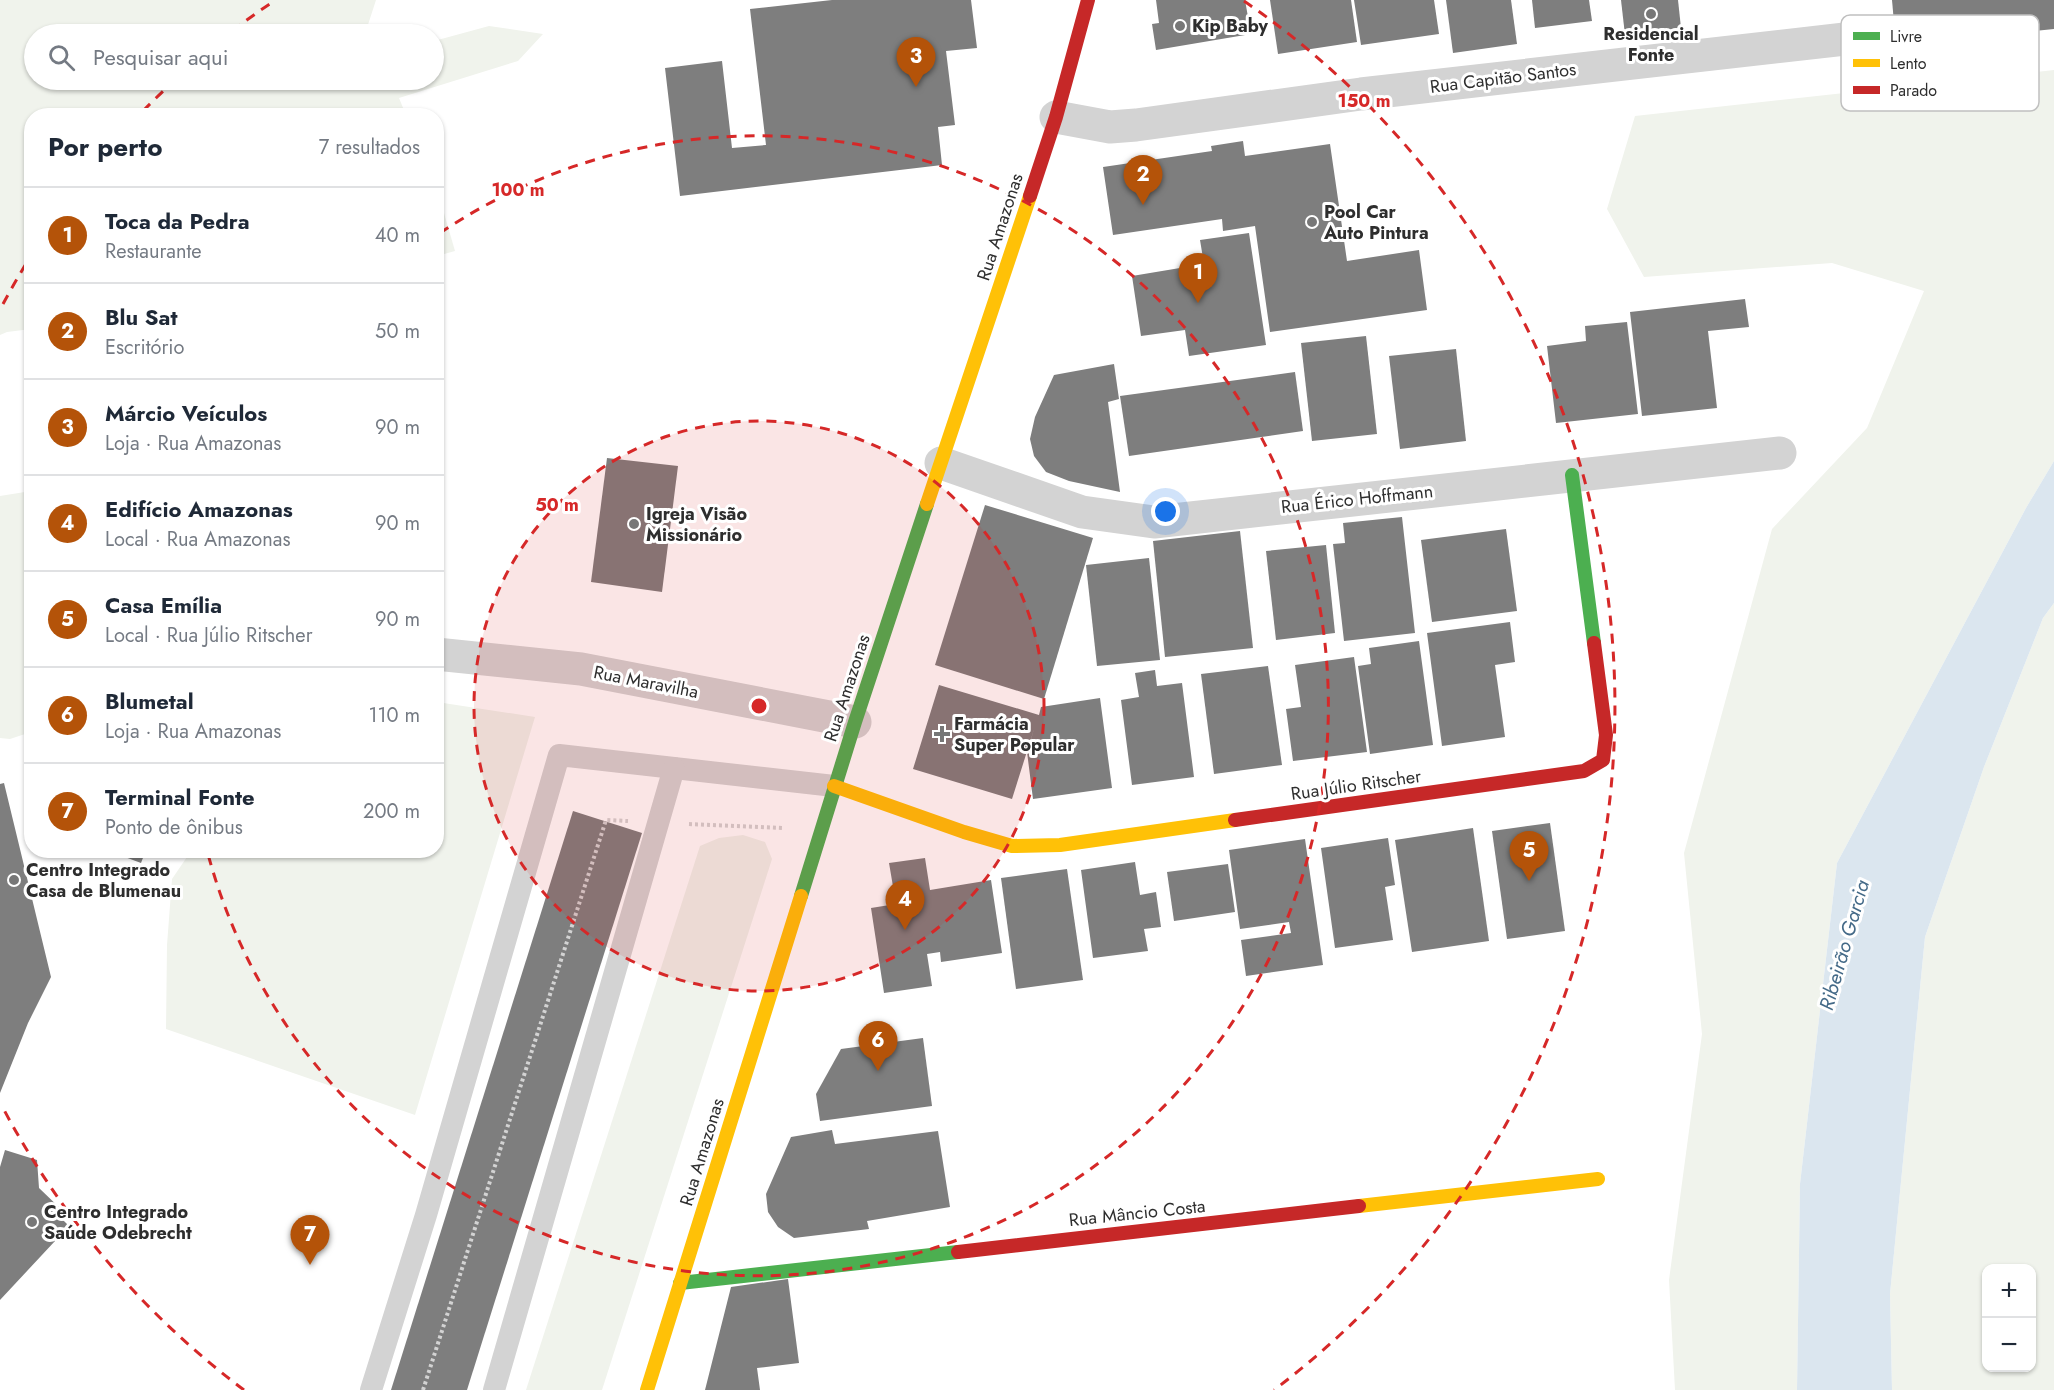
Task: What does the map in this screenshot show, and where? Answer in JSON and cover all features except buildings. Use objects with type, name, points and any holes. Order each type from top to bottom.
[{"type":"street","name":"Rua Amazonas","points":[[647,1390],[834,786],[1056,117],[1088,0]]},
{"type":"street","name":"Rua Capitão Santos","points":[[1056,117],[1110,127],[1136,126],[1361,94],[1841,39]]},
{"type":"street","name":"Rua Érico Hoffmann","points":[[941,463],[1082,512],[1154,522],[1780,453]]},
{"type":"street","name":"Rua Júlio Ritscher","points":[[834,786],[964,832],[1012,846],[1060,845],[1584,771],[1603,760],[1606,735],[1572,475]]},
{"type":"street","name":"Rua Maravilha","points":[[444,655],[581,669],[855,722]]},
{"type":"street","name":"Rua Mâncio Costa","points":[[680,1283],[1599,1179]]},
{"type":"lane","points":[[371,1390],[430,1203],[559,755],[834,786]]},
{"type":"lane","points":[[494,1390],[674,768]]},
{"type":"path","points":[[423,1390],[606,820],[793,828]]},
{"type":"shaded area","points":[[0,0],[376,0],[368,24],[24,24],[24,90],[425,90],[399,98],[403,108],[24,108],[24,330],[0,335]]},
{"type":"shaded area","points":[[489,26],[543,34],[518,61],[444,84],[444,38]]},
{"type":"shaded area","points":[[2054,70],[2054,461],[2026,508],[1837,863],[1800,1184],[1797,1390],[1675,1390],[1669,1280],[1702,1034],[1684,853],[1772,529],[1867,428],[1924,291],[1832,263],[1644,277],[1607,209],[1635,116],[1841,93],[1841,111],[2039,111],[2039,72]]},
{"type":"shaded area","points":[[444,213],[455,251],[444,254]]},
{"type":"shaded area","points":[[24,492],[24,734],[10,739],[0,738],[0,496]]},
{"type":"shaded area","points":[[2054,603],[2054,1390],[1892,1390],[1890,1294],[1925,937],[1984,767],[2043,618]]},
{"type":"shaded area","points":[[444,703],[535,717],[415,1115],[166,1029],[167,945],[172,879],[186,858],[444,858]]},
{"type":"shaded area","points":[[743,835],[765,842],[772,859],[602,1390],[526,1390],[700,846],[719,838]]},
{"type":"water","name":"Ribeirão Garcia","points":[[2054,461],[2054,603],[2043,618],[1984,767],[1925,937],[1890,1294],[1892,1390],[1797,1390],[1800,1184],[1837,863],[2026,508]]},
{"type":"traffic: fast","points":[[1572,475],[1594,643]]},
{"type":"traffic: fast","points":[[801,896],[855,722],[927,504]]},
{"type":"traffic: fast","points":[[680,1283],[958,1252]]},
{"type":"traffic: slow","points":[[927,504],[1030,196]]},
{"type":"traffic: slow","points":[[834,786],[964,832],[1012,846],[1060,845],[1235,820]]},
{"type":"traffic: slow","points":[[647,1390],[801,896]]},
{"type":"traffic: slow","points":[[1359,1206],[1598,1179]]},
{"type":"traffic: jam","points":[[1030,196],[1056,117],[1088,0]]},
{"type":"traffic: jam","points":[[1235,820],[1584,771],[1603,760],[1606,735],[1594,643]]},
{"type":"traffic: jam","points":[[958,1252],[1359,1206]]},
{"type":"place","name":"Residencial Fonte","points":[[1651,14]]},
{"type":"place","name":"Kip Baby","points":[[1180,26]]},
{"type":"place","name":"Márcio Veículos","points":[[916,87]]},
{"type":"place","name":"Blu Sat","points":[[1143,205]]},
{"type":"place","name":"Pool Car Auto Pintura","points":[[1312,222]]},
{"type":"place","name":"Toca da Pedra","points":[[1198,303]]},
{"type":"place","name":"Igreja Visão Missionário","points":[[634,524]]},
{"type":"place","name":"Farmácia Super Popular","points":[[942,734]]},
{"type":"place","name":"Centro Integrado Casa de Blumenau","points":[[14,880]]},
{"type":"place","name":"Casa Emília","points":[[1529,881]]},
{"type":"place","name":"Edifício Amazonas","points":[[905,930]]},
{"type":"place","name":"Blumetal","points":[[878,1071]]},
{"type":"place","name":"Centro Integrado Saúde Odebrecht","points":[[32,1222]]},
{"type":"place","name":"Terminal Fonte","points":[[310,1265]]}]
